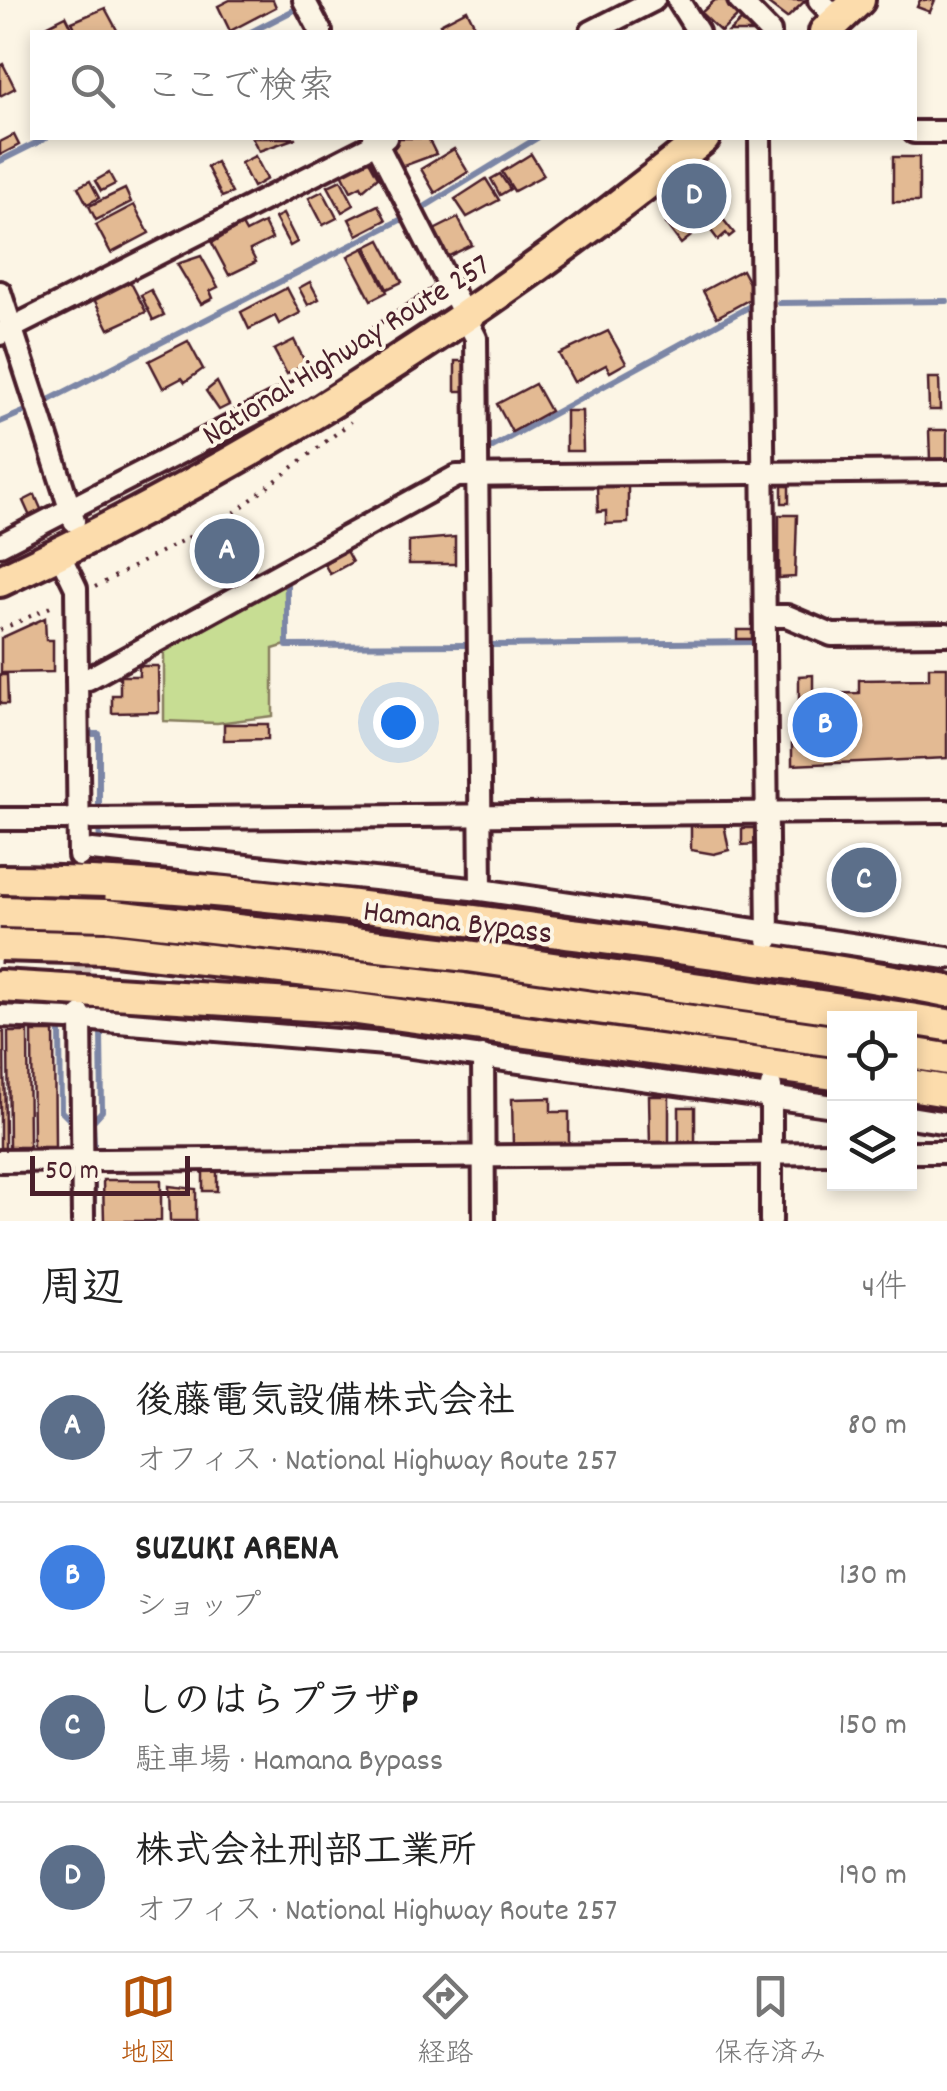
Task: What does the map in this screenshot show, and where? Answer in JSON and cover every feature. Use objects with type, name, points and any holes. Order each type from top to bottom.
[{"type":"highway","name":"National Highway Route 257","points":[[0,581],[72,547],[279,436],[466,317],[602,219],[701,140]]},
{"type":"highway","points":[[0,881],[82,868],[766,962],[947,991]]},
{"type":"highway","name":"Hamana Bypass","points":[[0,912],[105,915],[468,956],[851,1011]]},
{"type":"highway","name":"Hamana Bypass","points":[[0,946],[106,948],[463,989],[827,1040]]},
{"type":"highway","points":[[0,986],[81,1006],[400,1013],[827,1073]]},
{"type":"highway","name":"Hamana Bypass","points":[[917,1020],[947,1025]]},
{"type":"highway","points":[[917,1054],[947,1059]]},
{"type":"highway","points":[[917,1087],[947,1091]]},
{"type":"street","points":[[304,0],[320,30]]},
{"type":"street","points":[[594,30],[654,0]]},
{"type":"street","points":[[678,0],[697,30]]},
{"type":"street","points":[[739,0],[768,30]]},
{"type":"street","points":[[917,132],[947,132]]},
{"type":"street","points":[[6,332],[377,140]]},
{"type":"street","points":[[379,140],[476,338],[482,890]]},
{"type":"street","points":[[760,140],[766,962]]},
{"type":"street","points":[[0,545],[297,392],[452,290]]},
{"type":"street","points":[[0,292],[6,332],[70,510],[76,596],[82,868]]},
{"type":"street","points":[[77,679],[88,679],[458,476],[947,471]]},
{"type":"street","points":[[765,616],[787,616],[832,635],[947,634]]},
{"type":"street","points":[[78,734],[91,772],[92,818],[82,868]]},
{"type":"street","points":[[78,734],[66,772],[66,819],[82,868]]},
{"type":"street","points":[[92,818],[947,811]]},
{"type":"street","points":[[0,820],[66,819]]},
{"type":"street","points":[[82,868],[482,890],[947,958]]},
{"type":"street","points":[[81,1006],[83,1221]]},
{"type":"street","points":[[0,1016],[81,1006],[483,1056],[827,1105]]},
{"type":"street","points":[[483,1056],[484,1221]]},
{"type":"street","points":[[771,1221],[770,1096],[775,1064]]},
{"type":"street","points":[[917,1118],[947,1123]]},
{"type":"street","points":[[917,1152],[947,1152]]},
{"type":"street","points":[[0,1162],[827,1153]]},
{"type":"path","points":[[0,630],[76,596],[234,513],[362,414]]},
{"type":"green space","points":[[279,582],[285,588],[286,645],[273,649],[273,716],[217,723],[164,721],[164,647]]},
{"type":"building","points":[[230,0],[273,0],[276,7],[230,30],[218,6]]},
{"type":"building","points":[[715,0],[729,0],[741,13],[719,30],[701,13]]},
{"type":"building","points":[[763,0],[806,0],[787,18]]},
{"type":"building","points":[[920,0],[935,0],[930,12],[917,7]]},
{"type":"building","points":[[105,8],[117,30],[76,30],[72,22]]},
{"type":"building","points":[[467,10],[477,30],[444,30],[440,24]]},
{"type":"building","points":[[66,16],[73,30],[42,30]]},
{"type":"building","points":[[744,18],[755,30],[731,30]]},
{"type":"building","points":[[3,64],[15,88],[0,96],[0,66]]},
{"type":"building","points":[[14,135],[19,145],[0,155],[0,142]]},
{"type":"building","points":[[253,140],[290,140],[259,151]]},
{"type":"building","points":[[429,140],[436,154],[401,167],[389,143]]},
{"type":"building","points":[[454,149],[468,172],[435,193],[421,169]]},
{"type":"building","points":[[531,154],[544,175],[514,191],[502,172]]},
{"type":"building","points":[[366,155],[378,177],[363,190],[361,186],[351,191],[340,169]]},
{"type":"building","points":[[255,156],[267,179],[253,187],[241,163]]},
{"type":"building","points":[[893,157],[919,157],[919,202],[893,202]]},
{"type":"building","points":[[216,162],[232,193],[222,197],[207,167]]},
{"type":"building","points":[[109,173],[115,184],[101,191],[95,181]]},
{"type":"building","points":[[500,174],[510,189],[500,195],[491,179]]},
{"type":"building","points":[[486,179],[499,200],[467,217],[455,199]]},
{"type":"building","points":[[341,180],[354,205],[342,212],[328,186]]},
{"type":"building","points":[[90,181],[99,198],[87,204],[78,187]]},
{"type":"building","points":[[696,185],[734,233],[729,237],[726,233],[718,240],[706,224],[681,244],[666,224],[675,217],[667,207]]},
{"type":"building","points":[[125,189],[131,202],[96,220],[89,206]]},
{"type":"building","points":[[323,191],[337,218],[323,225],[309,198]]},
{"type":"building","points":[[134,205],[149,233],[111,253],[96,225]]},
{"type":"building","points":[[378,205],[386,220],[357,235],[349,219]]},
{"type":"building","points":[[283,214],[297,242],[290,246],[275,218]]},
{"type":"building","points":[[458,218],[472,245],[447,257],[434,230]]},
{"type":"building","points":[[264,223],[272,239],[250,250],[256,262],[229,275],[212,243],[242,225],[246,232]]},
{"type":"building","points":[[380,240],[402,282],[387,289],[366,247]]},
{"type":"building","points":[[364,248],[387,292],[371,300],[348,256]]},
{"type":"building","points":[[201,256],[218,287],[210,291],[213,298],[201,304],[177,264]]},
{"type":"building","points":[[742,270],[750,285],[750,299],[717,317],[703,291]]},
{"type":"building","points":[[130,281],[146,312],[109,329],[94,299]]},
{"type":"building","points":[[310,282],[319,299],[308,305],[299,288]]},
{"type":"building","points":[[287,288],[300,313],[279,324],[275,316],[249,329],[241,312]]},
{"type":"building","points":[[151,290],[164,315],[153,320],[141,295]]},
{"type":"building","points":[[608,331],[626,363],[610,372],[606,365],[574,382],[559,354]]},
{"type":"building","points":[[294,340],[306,364],[287,374],[274,350]]},
{"type":"building","points":[[188,341],[203,369],[185,382],[182,378],[163,388],[149,361]]},
{"type":"building","points":[[455,361],[466,361],[466,391],[455,391]]},
{"type":"building","points":[[928,378],[939,378],[940,410],[929,410]]},
{"type":"building","points":[[217,382],[229,405],[219,410],[206,391]]},
{"type":"building","points":[[535,384],[550,411],[512,432],[497,404]]},
{"type":"building","points":[[566,411],[582,411],[583,451],[566,451]]},
{"type":"building","points":[[929,430],[947,430],[947,460],[930,460]]},
{"type":"building","points":[[597,486],[628,486],[628,523],[606,524],[606,511],[598,512]]},
{"type":"building","points":[[782,486],[789,486],[789,503],[782,503]]},
{"type":"building","points":[[35,495],[44,516],[32,521],[23,501]]},
{"type":"building","points":[[779,515],[797,515],[795,577],[779,578]]},
{"type":"building","points":[[234,520],[256,561],[219,581],[197,541]]},
{"type":"building","points":[[455,537],[455,564],[409,564],[409,541]]},
{"type":"building","points":[[344,547],[352,562],[330,574],[322,560]]},
{"type":"building","points":[[45,618],[46,640],[53,640],[53,672],[1,673],[1,638]]},
{"type":"building","points":[[737,630],[752,630],[752,639],[737,639]]},
{"type":"building","points":[[139,666],[158,666],[159,712],[112,713],[112,695],[120,695],[120,676],[139,676]]},
{"type":"building","points":[[929,667],[947,667],[947,758],[792,765],[792,723],[799,723],[799,676],[813,675],[813,694],[859,693],[859,680],[929,679]]},
{"type":"building","points":[[0,675],[7,675],[8,704],[0,704]]},
{"type":"building","points":[[224,724],[268,724],[268,739],[224,740]]},
{"type":"building","points":[[691,824],[724,824],[729,850],[714,854],[691,850]]},
{"type":"building","points":[[742,828],[756,828],[757,844],[742,845]]},
{"type":"building","points":[[0,1032],[4,1032],[5,1148],[0,1148]]},
{"type":"building","points":[[8,1032],[28,1032],[29,1147],[9,1147]]},
{"type":"building","points":[[32,1032],[54,1032],[55,1147],[33,1147]]},
{"type":"building","points":[[649,1096],[669,1096],[669,1146],[650,1147]]},
{"type":"building","points":[[551,1098],[551,1112],[569,1112],[569,1145],[513,1146],[512,1099]]},
{"type":"building","points":[[679,1107],[695,1107],[695,1144],[679,1144]]},
{"type":"building","points":[[203,1170],[217,1170],[217,1191],[203,1191]]},
{"type":"building","points":[[103,1180],[161,1180],[161,1221],[104,1221]]},
{"type":"building","points":[[169,1186],[196,1189],[196,1221],[170,1221]]},
{"type":"waterway","points":[[255,30],[298,8]]},
{"type":"waterway","points":[[0,161],[42,140]]},
{"type":"waterway","points":[[421,209],[534,140]]},
{"type":"waterway","points":[[45,402],[404,218]]},
{"type":"waterway","points":[[779,303],[947,301]]},
{"type":"waterway","points":[[485,451],[754,304]]},
{"type":"waterway","points":[[0,422],[28,410]]},
{"type":"waterway","points":[[287,583],[287,646],[469,645]]},
{"type":"waterway","points":[[175,620],[203,604]]},
{"type":"waterway","points":[[489,645],[755,642]]},
{"type":"waterway","points":[[87,726],[91,734],[99,734],[99,811]]},
{"type":"waterway","points":[[99,827],[100,840]]},
{"type":"waterway","points":[[94,1145],[93,1121],[102,1111],[101,1031]]},
{"type":"waterway","points":[[60,1032],[61,1111],[74,1124]]},
{"type":"waterway","points":[[781,1171],[782,1221]]},
{"type":"waterway","points":[[94,1177],[94,1221]]},
{"type":"tunnel","points":[[79,902],[81,1003]]},
{"type":"place","name":"株式会社刑部工業所","points":[[694,196]]},
{"type":"place","name":"後藤電気設備株式会社","points":[[227,551]]},
{"type":"place","name":"SUZUKI ARENA","points":[[825,725]]},
{"type":"place","name":"しのはらプラザP","points":[[864,880]]}]
